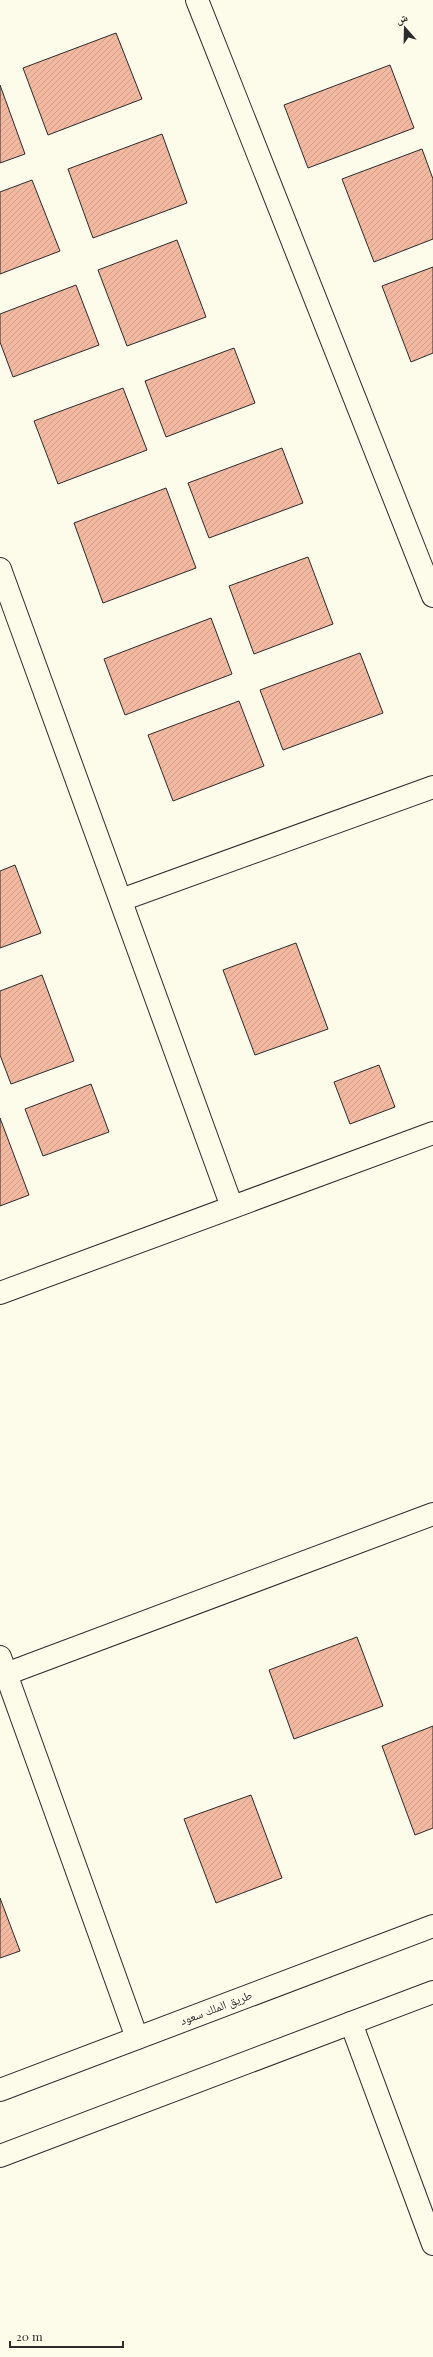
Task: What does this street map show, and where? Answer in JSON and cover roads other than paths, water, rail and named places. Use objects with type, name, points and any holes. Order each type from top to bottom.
[{"type":"street","points":[[197,0],[433,596]]},
{"type":"street","points":[[0,568],[232,1207]]},
{"type":"street","points":[[121,900],[433,787]]},
{"type":"street","points":[[0,1293],[433,1133]]},
{"type":"street","points":[[138,2038],[3,1666],[433,1514]]},
{"type":"street","name":"طريق الملك سعود","points":[[0,2090],[433,1926]]},
{"type":"street","points":[[0,2156],[433,1992]]},
{"type":"street","points":[[351,2023],[433,2244]]}]
